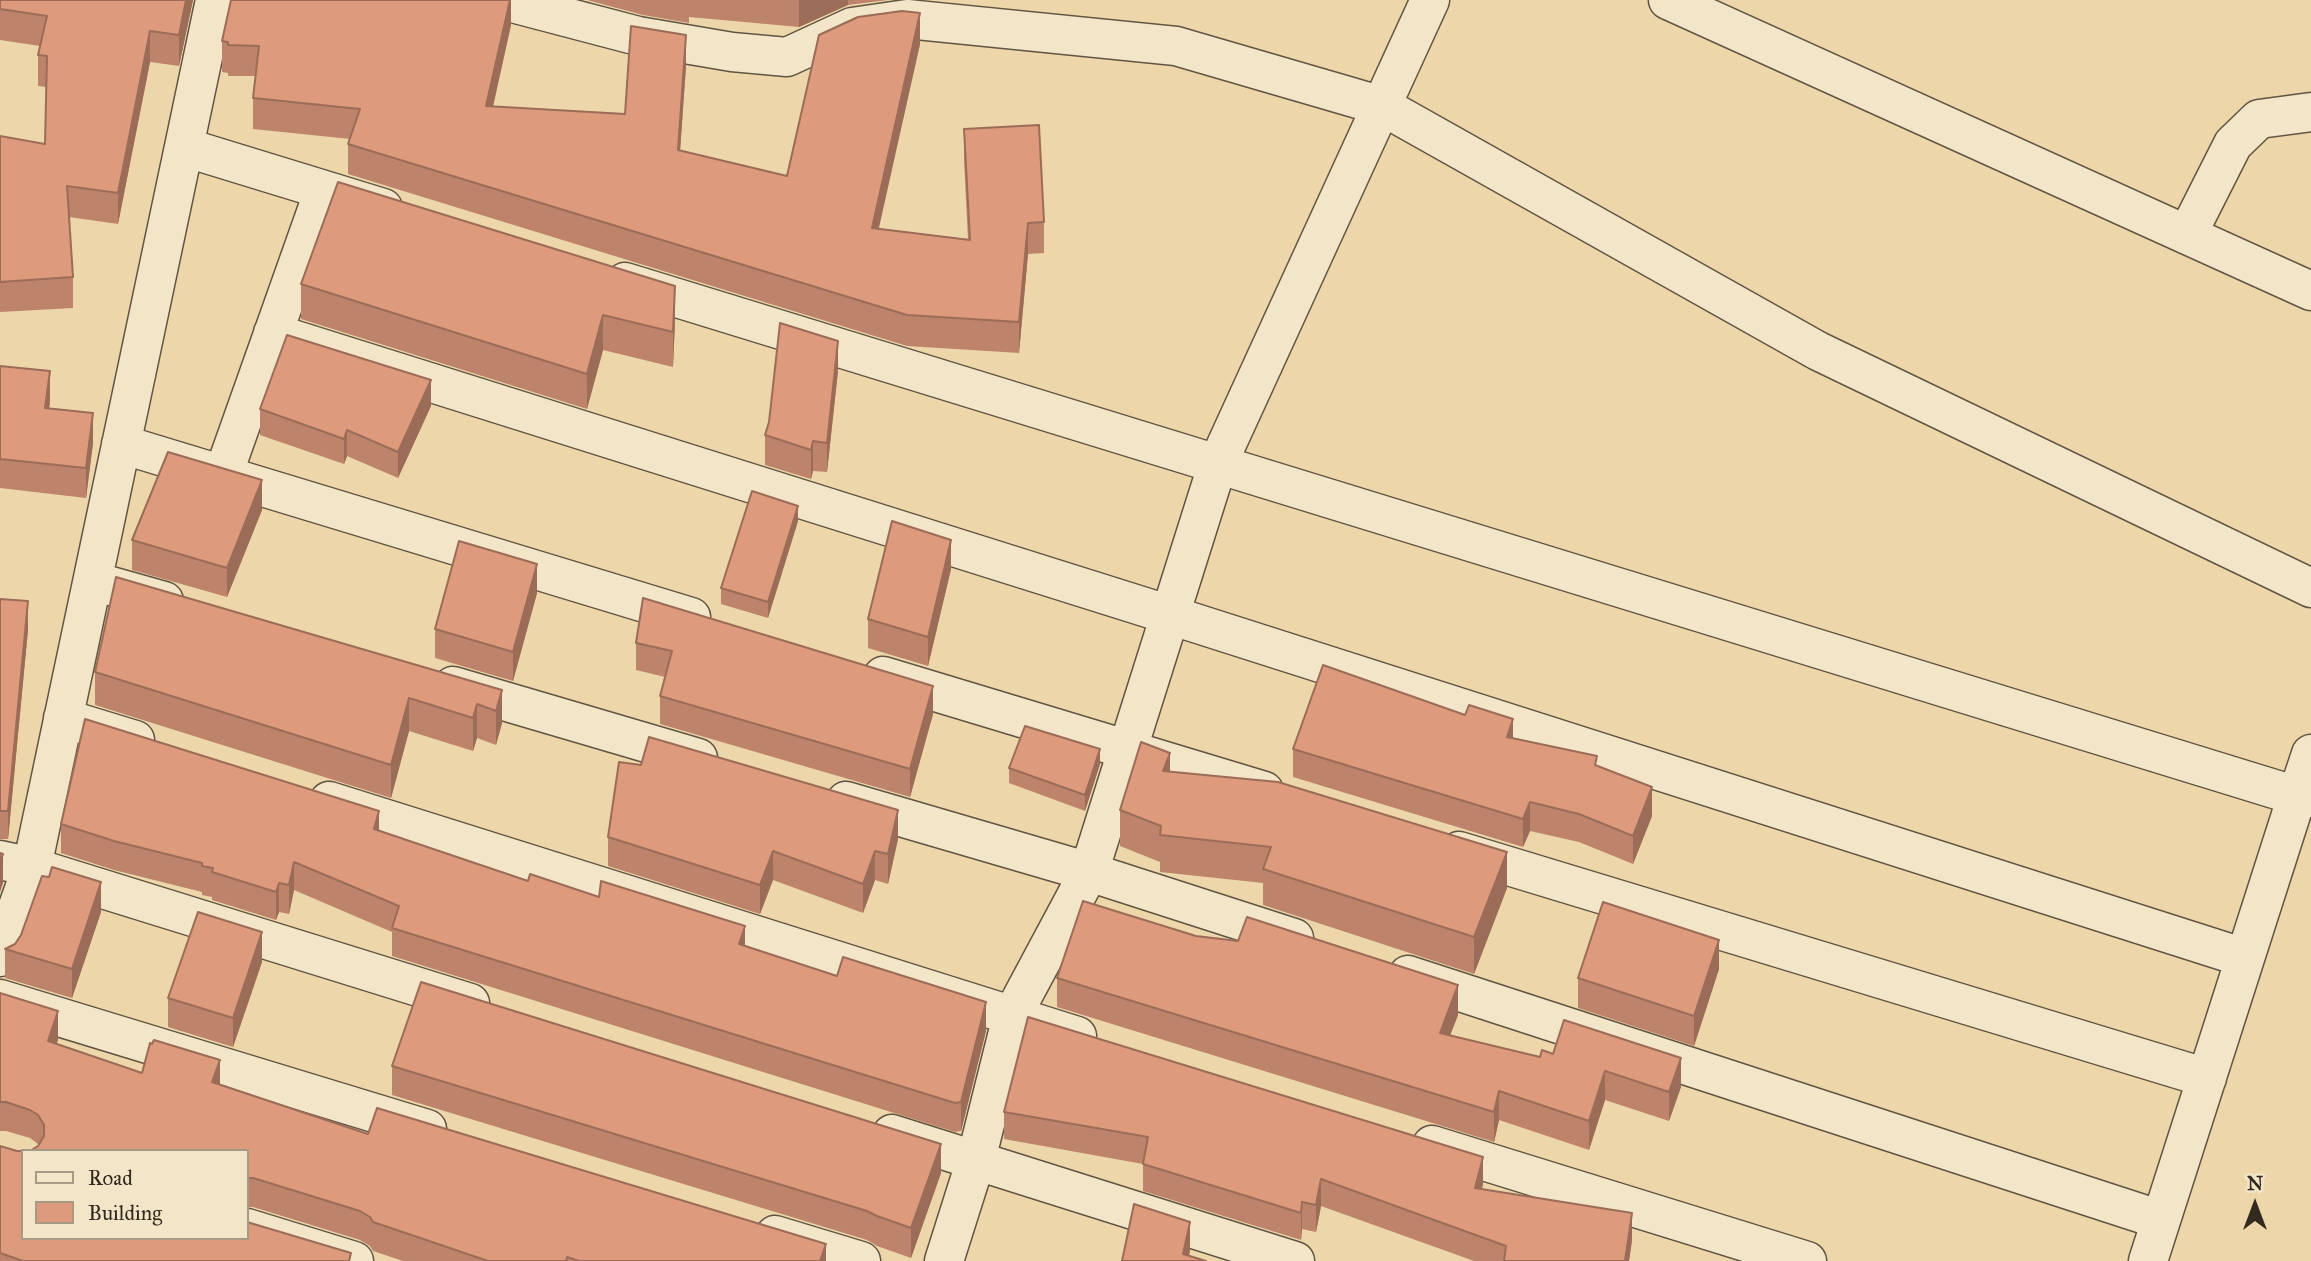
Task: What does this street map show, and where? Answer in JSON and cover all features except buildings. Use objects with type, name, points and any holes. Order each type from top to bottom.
[{"type":"street","points":[[0,957],[16,863],[63,718],[215,0]]},
{"type":"street","points":[[501,0],[639,36],[732,52],[787,57],[852,27],[907,19],[1176,46],[1382,106],[1818,351],[2311,588]]},
{"type":"street","points":[[944,1261],[976,1160],[1012,1016],[1089,872],[1218,464],[1430,0]]},
{"type":"street","points":[[1668,0],[2311,291]]},
{"type":"street","points":[[2187,235],[2233,144],[2259,119],[2311,112]]},
{"type":"street","points":[[184,147],[418,219]]},
{"type":"street","points":[[223,475],[324,190]]},
{"type":"street","points":[[591,272],[2304,797]]},
{"type":"street","points":[[273,333],[1170,615],[2245,958]]},
{"type":"street","points":[[121,443],[729,629]]},
{"type":"street","points":[[93,581],[199,612]]},
{"type":"street","points":[[849,665],[1301,803]]},
{"type":"street","points":[[425,678],[730,767]]},
{"type":"street","points":[[63,718],[169,751]]},
{"type":"street","points":[[2148,1261],[2245,958],[2304,797],[2311,754]]},
{"type":"street","points":[[810,790],[1089,872],[1328,949]]},
{"type":"street","points":[[301,792],[1105,1044]]},
{"type":"street","points":[[1421,839],[2207,1078]]},
{"type":"street","points":[[16,863],[498,1012]]},
{"type":"street","points":[[1381,967],[2161,1220]]},
{"type":"street","points":[[0,999],[463,1140]]},
{"type":"street","points":[[857,1123],[1295,1261]]},
{"type":"street","points":[[1396,1134],[1807,1261]]},
{"type":"street","points":[[741,1225],[861,1261]]},
{"type":"street","points":[[248,1228],[354,1261]]}]
